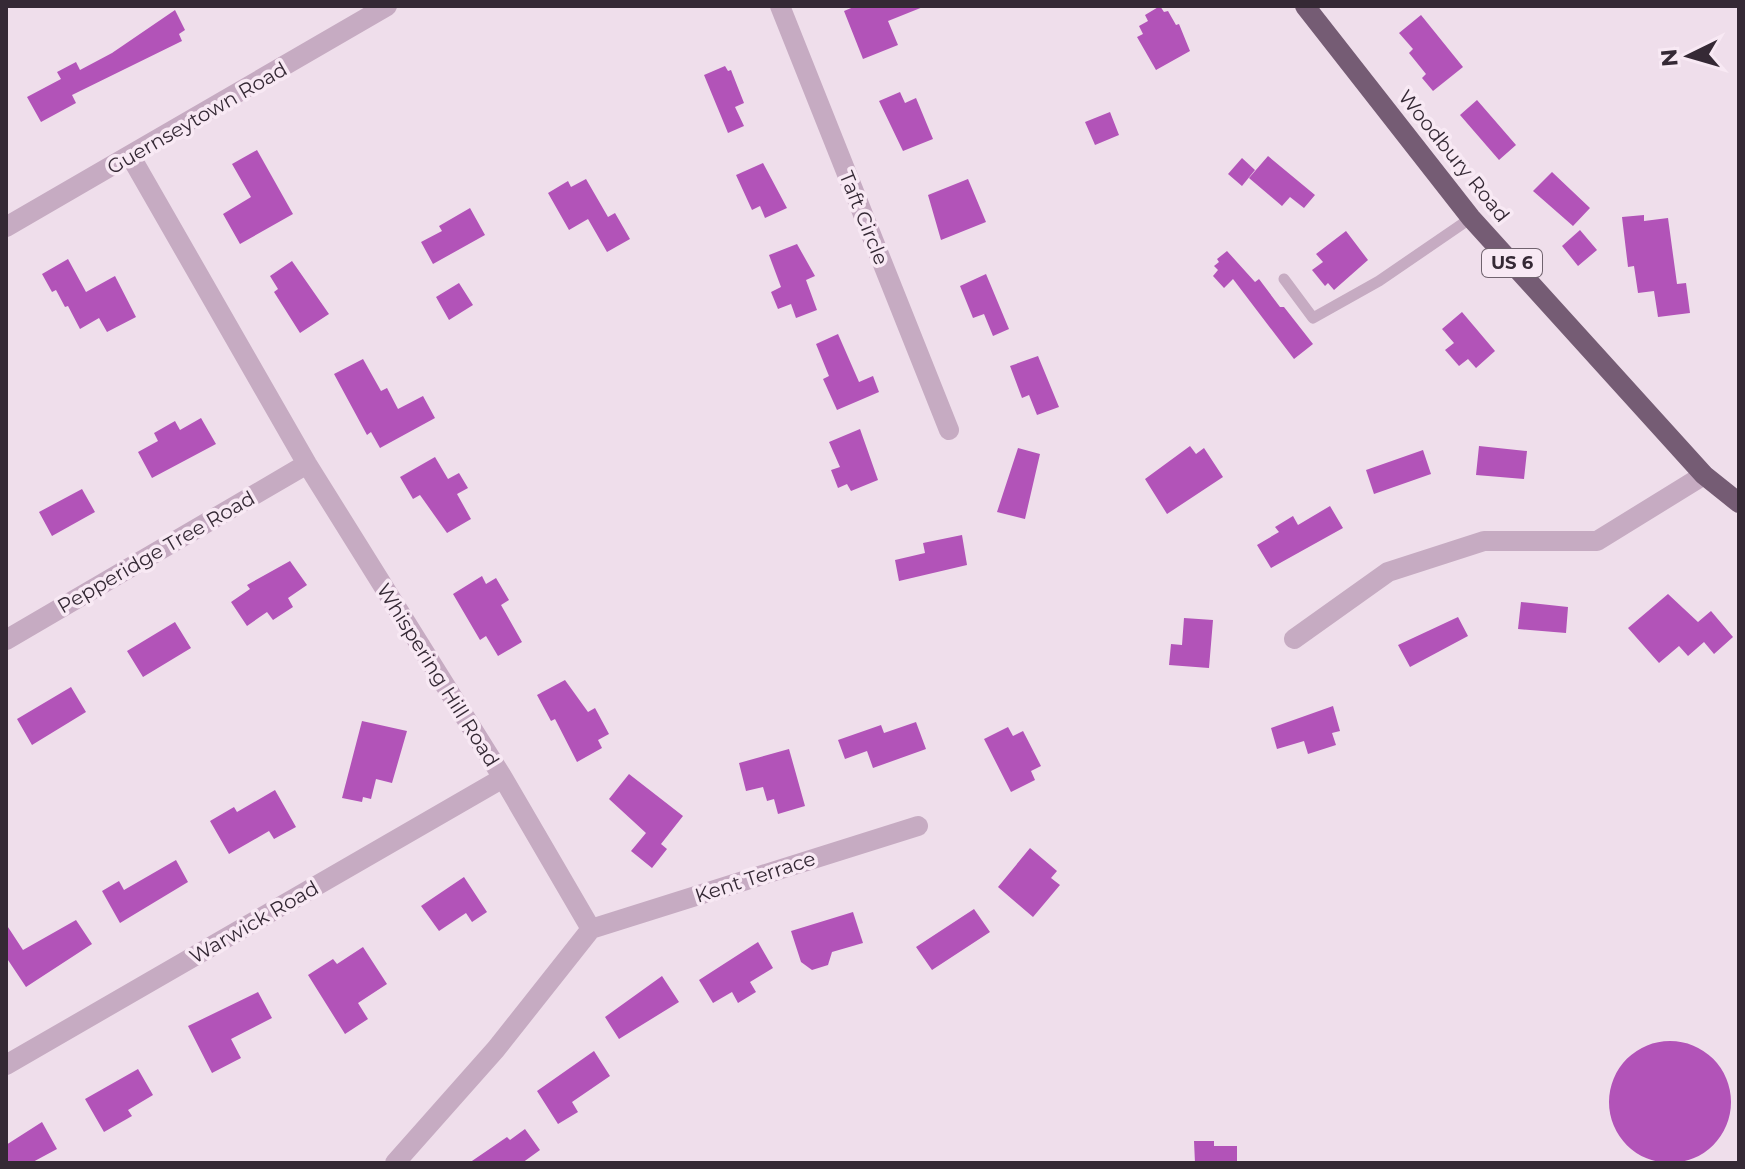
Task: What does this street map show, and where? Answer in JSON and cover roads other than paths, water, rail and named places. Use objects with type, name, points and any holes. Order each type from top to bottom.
[{"type":"main road","name":"Woodbury Road","points":[[1306,7],[1471,218],[1704,475],[1739,503]]},
{"type":"street","name":"Guernseytown Road","points":[[6,227],[387,6]]},
{"type":"street","name":"Taft Circle","points":[[780,6],[949,430]]},
{"type":"street","name":"Whispering Hill Road","points":[[131,157],[307,464],[503,778],[591,929]]},
{"type":"street","name":"Pepperidge Tree Road","points":[[6,640],[307,464]]},
{"type":"street","points":[[1294,639],[1388,572],[1484,541],[1597,541],[1704,475]]},
{"type":"street","name":"Warwick Road","points":[[6,1065],[503,778]]},
{"type":"street","name":"Kent Terrace","points":[[591,929],[918,826]]},
{"type":"street","points":[[395,1163],[496,1049],[591,929]]},
{"type":"lane","points":[[1284,279],[1313,318],[1379,281],[1471,218]]}]
